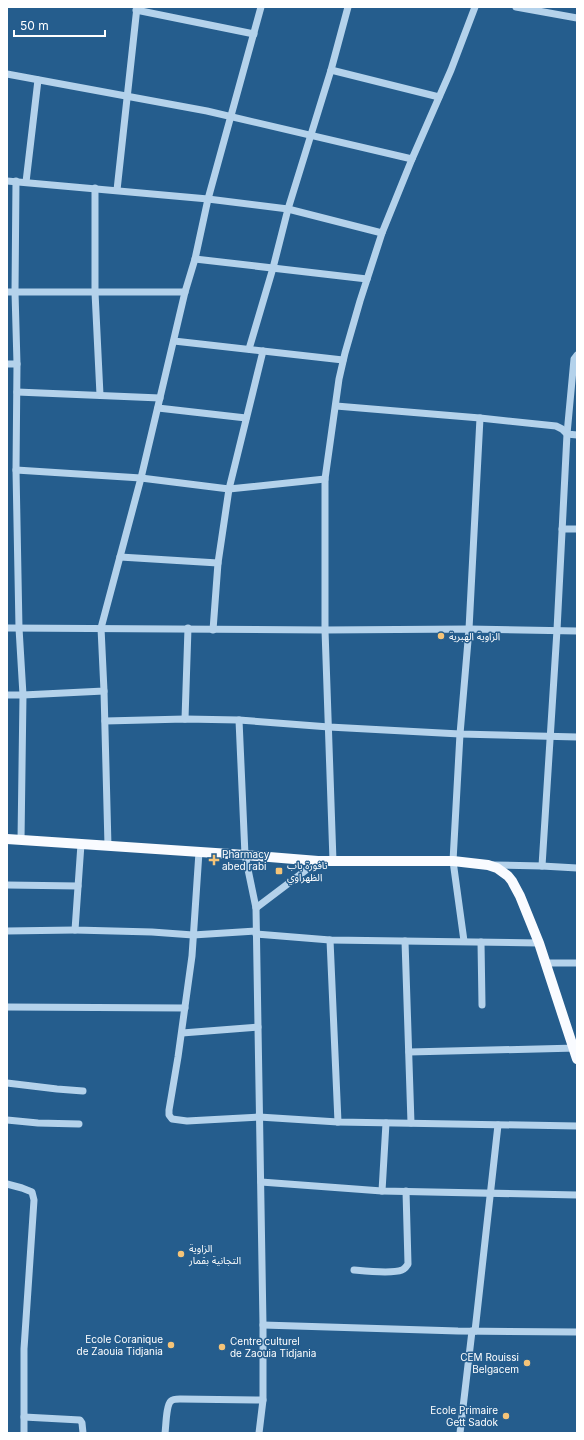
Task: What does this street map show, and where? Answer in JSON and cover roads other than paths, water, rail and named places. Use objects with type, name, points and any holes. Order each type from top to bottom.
[{"type":"main road","points":[[7,839],[318,861],[453,861],[488,865],[502,870],[508,876],[520,896],[539,943],[575,1048],[577,1059]]},
{"type":"street","points":[[108,846],[101,628],[141,478],[195,259],[208,199],[232,117],[261,7]]},
{"type":"street","points":[[249,349],[273,268],[288,209],[348,7]]},
{"type":"street","points":[[333,861],[325,630],[325,479],[343,360],[382,233],[451,70],[475,7]]},
{"type":"street","points":[[516,7],[577,18]]},
{"type":"street","points":[[117,190],[137,8],[254,34]]},
{"type":"street","points":[[330,70],[439,97]]},
{"type":"street","points":[[7,74],[232,117],[412,160]]},
{"type":"street","points":[[26,182],[38,80]]},
{"type":"street","points":[[7,181],[208,199],[288,209],[382,233]]},
{"type":"street","points":[[16,181],[16,470],[19,628],[23,695],[21,840]]},
{"type":"street","points":[[95,188],[95,292],[100,395]]},
{"type":"street","points":[[195,259],[367,279]]},
{"type":"street","points":[[7,292],[186,292]]},
{"type":"street","points":[[174,341],[343,360]]},
{"type":"street","points":[[213,630],[218,563],[229,489],[263,351]]},
{"type":"street","points":[[542,866],[551,736],[567,434],[574,359],[577,355]]},
{"type":"street","points":[[7,364],[17,364]]},
{"type":"street","points":[[17,392],[160,398]]},
{"type":"street","points":[[336,406],[556,426],[567,434],[577,435]]},
{"type":"street","points":[[158,408],[246,418]]},
{"type":"street","points":[[464,941],[453,861],[460,734],[469,629],[480,418]]},
{"type":"street","points":[[16,470],[141,478],[229,489],[325,479]]},
{"type":"street","points":[[562,529],[577,529]]},
{"type":"street","points":[[120,557],[218,563]]},
{"type":"street","points":[[7,628],[188,628],[213,630],[577,630]]},
{"type":"street","points":[[185,719],[188,628]]},
{"type":"street","points":[[7,695],[104,691]]},
{"type":"street","points":[[105,721],[185,719],[239,720],[329,727],[460,734],[577,737]]},
{"type":"street","points":[[239,720],[245,855],[256,908],[263,1325],[263,1400],[259,1433]]},
{"type":"street","points":[[75,930],[81,844]]},
{"type":"street","points":[[199,852],[193,935],[185,1008],[169,1110],[170,1117],[172,1119],[187,1120],[259,1117],[338,1122],[577,1126]]},
{"type":"street","points":[[256,908],[318,861]]},
{"type":"street","points":[[488,865],[577,868]]},
{"type":"street","points":[[7,885],[78,886]]},
{"type":"street","points":[[7,931],[75,930],[152,932],[193,935],[256,932],[330,940],[539,943]]},
{"type":"street","points":[[330,940],[338,1122]]},
{"type":"street","points":[[405,941],[411,1123]]},
{"type":"street","points":[[481,942],[482,1005]]},
{"type":"street","points":[[545,963],[577,963]]},
{"type":"street","points":[[7,1007],[185,1008]]},
{"type":"street","points":[[182,1033],[258,1027]]},
{"type":"street","points":[[409,1052],[575,1048]]},
{"type":"street","points":[[7,1083],[51,1089],[83,1090]]},
{"type":"street","points":[[7,1120],[38,1123],[79,1124]]},
{"type":"street","points":[[382,1191],[386,1123]]},
{"type":"street","points":[[460,1433],[474,1331],[498,1125]]},
{"type":"street","points":[[260,1182],[382,1191],[577,1195]]},
{"type":"street","points":[[7,1184],[32,1192],[34,1200],[24,1349],[24,1433]]},
{"type":"street","points":[[354,1270],[396,1272],[404,1270],[407,1267],[406,1191]]},
{"type":"street","points":[[263,1325],[474,1331],[577,1332]]},
{"type":"street","points":[[165,1433],[168,1407],[172,1400],[263,1400]]},
{"type":"street","points":[[24,1417],[80,1420],[82,1422],[83,1433]]},
{"type":"place","name":"الزاوية الهبرية","points":[[441,636]]},
{"type":"place","name":"Pharmacy abed rabi","points":[[214,860]]},
{"type":"place","name":"نافورة باب الظهراوي","points":[[279,871]]},
{"type":"place","name":"الزاوية التجانية بقمار","points":[[181,1254]]},
{"type":"place","name":"Ecole Coranique de Zaouia Tidjania","points":[[171,1345]]},
{"type":"place","name":"Centre culturel de Zaouia Tidjania","points":[[222,1347]]},
{"type":"place","name":"CEM Rouissi Belgacem","points":[[527,1363]]},
{"type":"place","name":"Ecole Primaire Gett Sadok","points":[[506,1416]]}]
